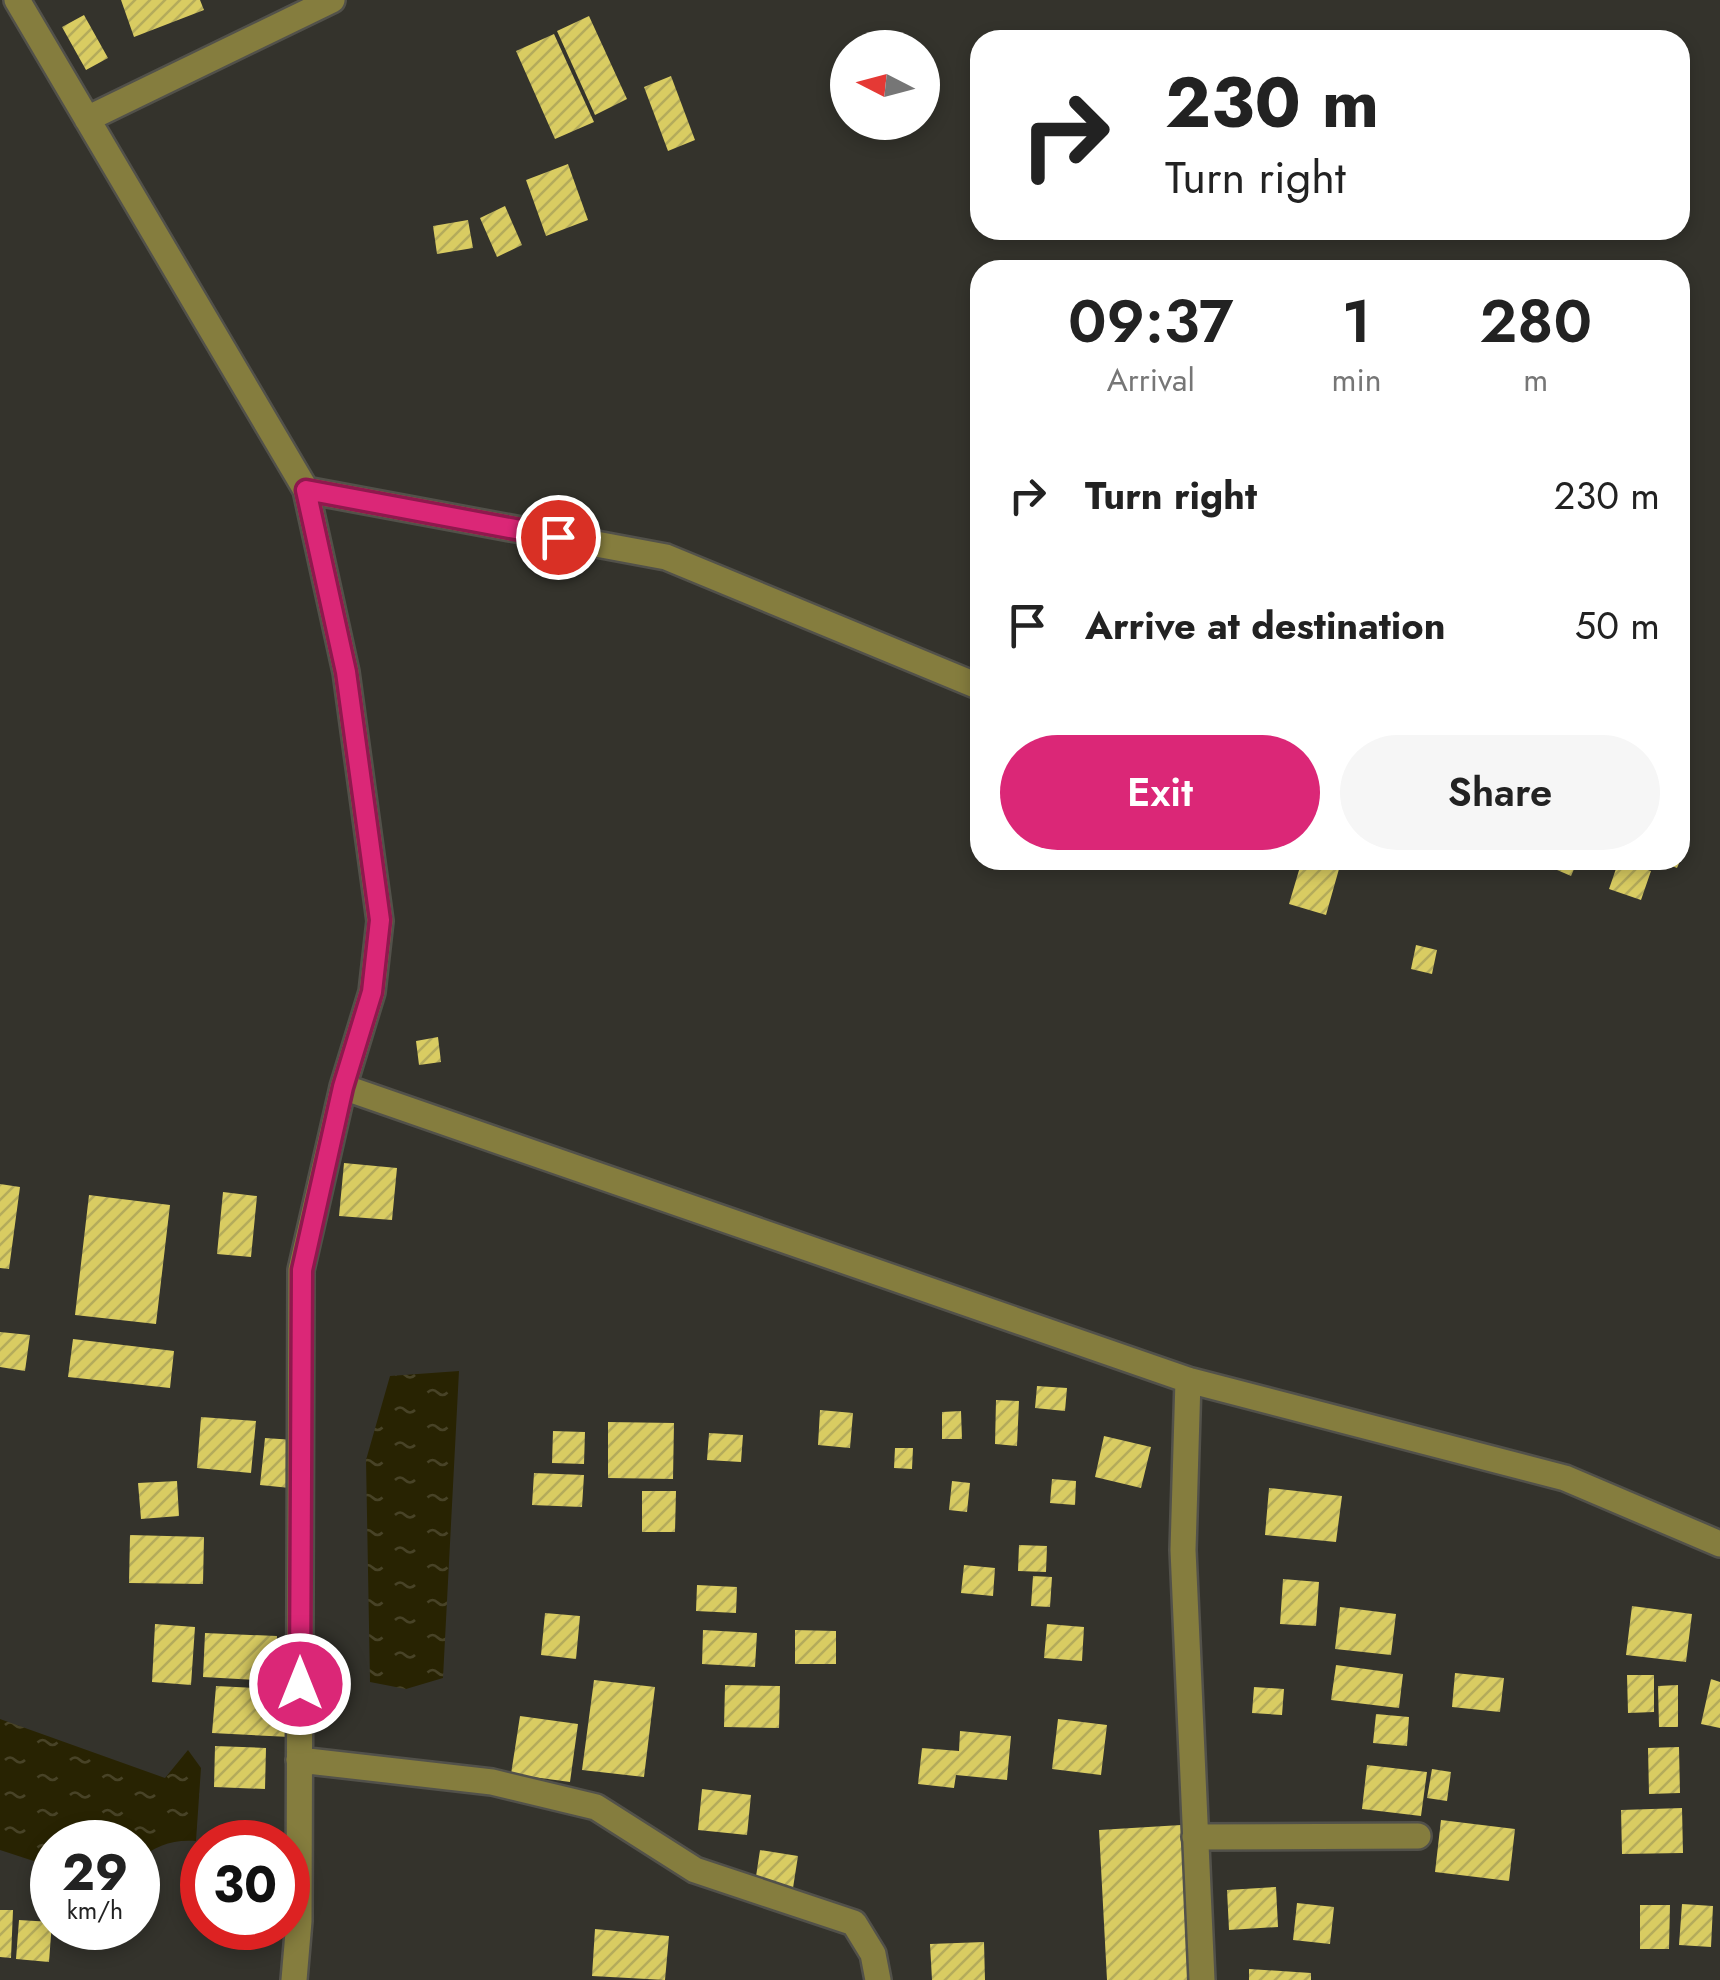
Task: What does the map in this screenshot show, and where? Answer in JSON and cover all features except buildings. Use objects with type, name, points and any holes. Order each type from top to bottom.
[{"type":"street","points":[[17,0],[306,490],[346,672],[380,920],[372,992],[343,1087],[302,1270],[300,1760],[294,1980]]},
{"type":"street","points":[[87,119],[332,0]]},
{"type":"street","points":[[306,490],[666,557],[970,683]]},
{"type":"street","points":[[343,1087],[1188,1380],[1565,1478],[1720,1544]]},
{"type":"street","points":[[1188,1380],[1182,1550],[1202,1980]]},
{"type":"street","points":[[300,1760],[492,1782],[596,1807],[695,1870],[854,1924],[873,1954],[878,1980]]},
{"type":"street","points":[[1195,1836],[1418,1836]]},
{"type":"water","points":[[459,1371],[443,1678],[406,1689],[370,1682],[366,1460],[390,1376]]},
{"type":"water","points":[[0,1719],[165,1778],[188,1750],[201,1768],[197,1820],[180,1820],[180,1841],[160,1846],[160,1820],[30,1820],[30,1860],[0,1850]]},
{"type":"route","points":[[300,1684],[302,1270],[343,1087],[372,992],[380,920],[346,672],[306,490],[558,537]]}]
